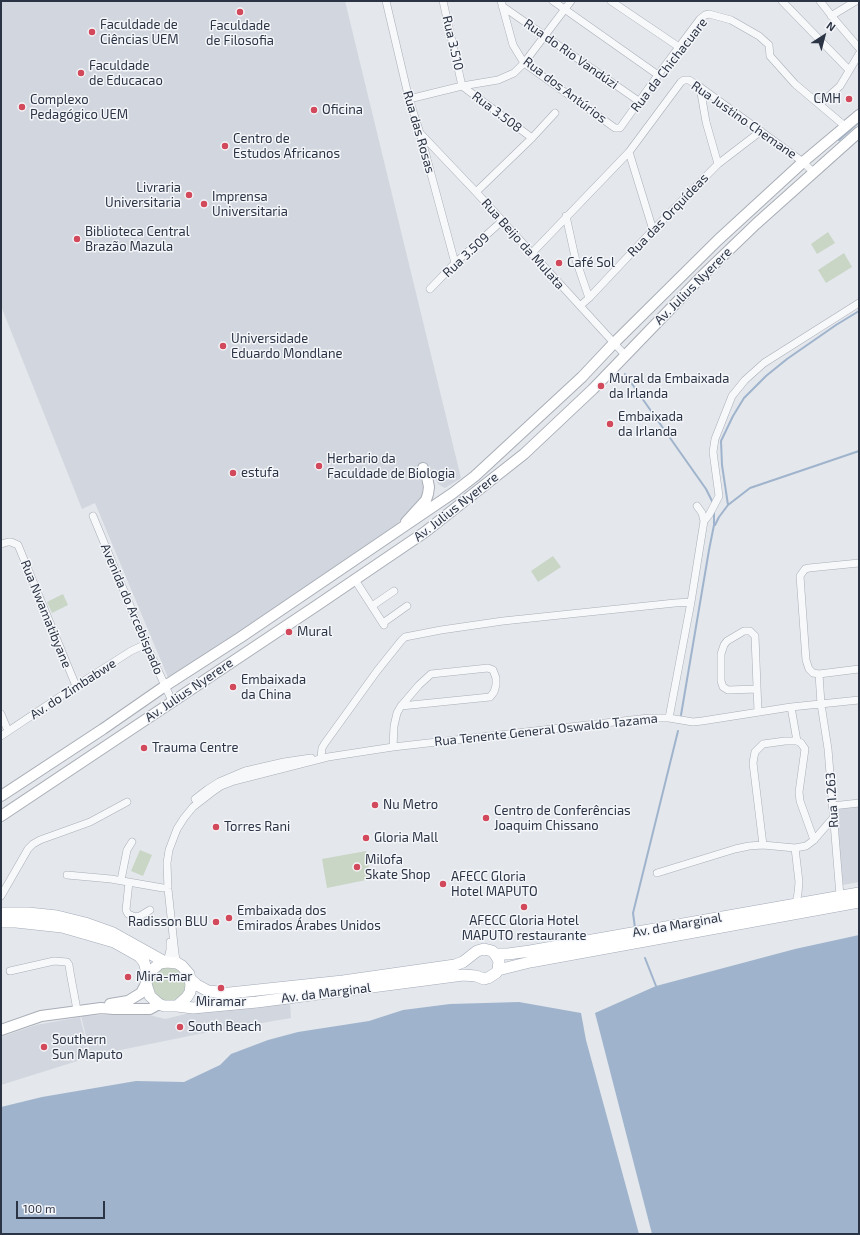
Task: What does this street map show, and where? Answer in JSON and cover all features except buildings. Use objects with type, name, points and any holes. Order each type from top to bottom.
[{"type":"main road","name":"Av. Julius Nyerere","points":[[1,796],[445,500],[475,476],[582,377],[614,343],[718,240],[803,162],[859,115]]},
{"type":"main road","name":"Av. Julius Nyerere","points":[[1,816],[425,532],[533,447],[593,389],[735,244],[859,132]]},
{"type":"main road","points":[[402,529],[407,520],[426,500],[429,487],[423,468]]},
{"type":"main road","name":"Av. da Marginal","points":[[170,962],[186,970],[190,979],[197,985],[208,990],[219,992],[220,994],[455,965],[463,962],[477,951],[484,949],[492,951],[495,954],[530,951],[859,893]]},
{"type":"main road","name":"Av. da Marginal","points":[[1,1030],[41,1016],[77,1010],[101,1008],[150,1008],[158,1004],[164,1006],[193,1008],[211,1007],[463,975],[476,976],[484,979],[493,976],[498,970],[530,962],[859,902]]},
{"type":"main road","points":[[1,913],[28,913],[57,916],[85,923],[113,933],[170,962]]},
{"type":"main road","points":[[1,922],[16,922],[62,927],[114,942],[139,956],[144,962],[150,996],[158,1004]]},
{"type":"main road","points":[[474,954],[470,962],[470,967],[476,976]]},
{"type":"main road","points":[[495,954],[499,961],[498,970]]},
{"type":"main road","points":[[101,1008],[110,1004],[128,1001],[141,993],[151,970],[155,966],[170,962]]},
{"type":"main road","points":[[177,1006],[190,992],[190,979]]},
{"type":"street","name":"Rua das Rosas","points":[[386,1],[409,99],[420,133],[455,263]]},
{"type":"street","name":"Rua 3.510","points":[[443,1],[462,86]]},
{"type":"street","points":[[553,1],[658,75]]},
{"type":"street","points":[[409,99],[462,86],[498,80],[514,73],[524,63],[571,1]]},
{"type":"street","points":[[611,1],[679,47]]},
{"type":"street","points":[[782,1],[849,70]]},
{"type":"street","points":[[820,1],[859,48]]},
{"type":"street","points":[[832,16],[856,1]]},
{"type":"street","name":"Rua do Rio Vandúzi","points":[[501,3],[545,36],[640,102]]},
{"type":"street","name":"Rua dos Antúrios","points":[[501,3],[513,45],[524,63],[615,128],[620,128]]},
{"type":"street","name":"Rua da Chichacuare","points":[[620,128],[679,47],[705,15],[709,14],[731,20],[760,36],[769,46],[770,56],[795,84],[846,127]]},
{"type":"street","points":[[820,104],[840,86],[859,54]]},
{"type":"street","name":"Rua Justino Chemane","points":[[531,254],[629,152],[684,80],[689,80],[700,87],[803,162],[814,173]]},
{"type":"street","name":"Rua 3.508","points":[[462,86],[532,138]]},
{"type":"street","points":[[700,87],[706,122],[718,164]]},
{"type":"street","points":[[476,192],[532,138],[555,113]]},
{"type":"street","name":"Rua das Orquídeas","points":[[580,306],[652,230],[718,164],[761,131]]},
{"type":"street","name":"Rua Beijo da Mulata","points":[[420,133],[476,192],[531,254],[614,343],[624,356]]},
{"type":"street","points":[[629,152],[652,230]]},
{"type":"street","points":[[566,216],[575,257],[589,298]]},
{"type":"street","name":"Rua 3.509","points":[[430,289],[455,263],[502,221]]},
{"type":"street","points":[[704,521],[709,515],[719,496],[713,452],[715,439],[732,396],[744,380],[764,363],[859,303]]},
{"type":"street","points":[[669,718],[691,602],[704,521],[702,513],[697,506]]},
{"type":"street","name":"Avenida do Arcebispado","points":[[93,516],[146,644],[172,701]]},
{"type":"street","name":"Rua Nwamatibyane","points":[[1,544],[8,542],[18,545],[76,686]]},
{"type":"street","points":[[859,563],[809,568],[805,569],[800,576],[806,660],[809,669],[818,674],[859,669]]},
{"type":"street","points":[[355,580],[384,624],[407,606]]},
{"type":"street","points":[[372,606],[394,591]]},
{"type":"street","points":[[324,757],[322,748],[325,743],[377,671],[405,637],[496,622],[691,602]]},
{"type":"street","points":[[675,603],[684,605],[689,612]]},
{"type":"street","points":[[757,689],[728,690],[723,687],[721,681],[721,654],[724,645],[744,630],[750,631],[755,636],[758,712]]},
{"type":"street","name":"Av. do Zimbabwe","points":[[1,736],[131,651],[146,644]]},
{"type":"street","points":[[393,747],[395,719],[397,713],[401,706],[419,685],[431,674],[488,668],[493,670],[496,678],[494,692],[490,697],[401,706]]},
{"type":"street","name":"Rua 1.263","points":[[818,674],[828,749],[840,896]]},
{"type":"street","name":"Rua Tenente General Oswaldo Tazama","points":[[170,962],[170,946],[163,888],[163,861],[170,836],[181,815],[198,797],[219,782],[245,771],[289,761],[630,719],[669,718],[693,722],[791,707],[859,700]]},
{"type":"street","points":[[791,707],[797,741]]},
{"type":"street","points":[[1,714],[8,732]]},
{"type":"street","points":[[763,845],[753,763],[755,752],[763,744],[768,743],[797,741],[804,746],[805,749],[799,792],[800,801],[814,840]]},
{"type":"street","name":"Rua Tenente General Oswaldo Tazama","points":[[170,962],[175,954],[168,889],[167,862],[169,850],[184,818],[201,800],[221,786],[258,774],[324,757]]},
{"type":"street","points":[[1,896],[28,849],[33,844],[40,840],[90,822],[127,802]]},
{"type":"street","points":[[832,806],[859,803]]},
{"type":"street","points":[[657,873],[749,846],[763,845],[795,848],[806,846],[814,840],[833,818]]},
{"type":"street","points":[[132,842],[127,850],[125,881],[126,910],[128,914],[135,916],[140,916],[150,910]]},
{"type":"street","points":[[795,848],[799,882],[796,904]]},
{"type":"street","points":[[67,875],[125,881],[163,888]]},
{"type":"street","points":[[10,971],[54,961],[67,962],[69,965],[77,1010]]},
{"type":"shaded area","name":"Universidade Eduardo Mondlane","points":[[1,1],[345,1],[461,478],[445,488],[438,484],[429,465],[417,471],[424,490],[422,496],[420,501],[397,524],[169,680],[95,503],[82,509],[1,306]]},
{"type":"shaded area","points":[[859,804],[859,882],[843,885],[834,808]]},
{"type":"shaded area","points":[[290,1003],[291,1018],[209,1032],[91,1056],[81,1016],[142,1013],[165,1019],[202,1010]]},
{"type":"shaded area","name":"Southern Sun Maputo","points":[[80,1017],[90,1057],[1,1085],[1,1037],[36,1025]]},
{"type":"green space","points":[[828,232],[835,243],[817,254],[811,244]]},
{"type":"green space","points":[[844,253],[852,267],[826,283],[818,270]]},
{"type":"green space","points":[[553,556],[561,567],[538,582],[531,571]]},
{"type":"green space","points":[[63,594],[68,605],[52,613],[47,602]]},
{"type":"green space","points":[[140,850],[152,855],[143,876],[131,871]]},
{"type":"green space","points":[[366,851],[371,879],[327,888],[322,859]]},
{"type":"green space","points":[[161,967],[178,969],[184,975],[186,984],[185,990],[174,1000],[166,1001],[155,996],[150,980]]},
{"type":"water","points":[[859,935],[859,1234],[1,1234],[1,1107],[42,1097],[136,1081],[184,1082],[220,1065],[231,1054],[268,1040],[298,1032],[369,1021],[403,1010],[450,1004],[519,1002],[581,1013],[595,1013],[656,986],[795,949]]},
{"type":"pier","points":[[581,1013],[595,1013],[652,1234],[639,1234],[586,1040]]},
{"type":"waterway","points":[[839,140],[859,122]]},
{"type":"waterway","points":[[728,505],[722,465],[721,441],[733,416],[744,398],[766,376],[787,359],[859,311]]},
{"type":"waterway","points":[[625,374],[706,489],[713,503]]},
{"type":"waterway","points":[[715,525],[728,505],[750,488],[859,451]]},
{"type":"waterway","points":[[681,715],[714,525],[714,512]]},
{"type":"waterway","points":[[635,928],[633,913],[678,731]]},
{"type":"waterway","points":[[645,958],[656,986]]},
{"type":"place","name":"Faculdade de Filosofia","points":[[240,12]]},
{"type":"place","name":"Faculdade de Ciências UEM","points":[[92,32]]},
{"type":"place","name":"Faculdade de Educacao","points":[[81,73]]},
{"type":"place","name":"CMH","points":[[849,99]]},
{"type":"place","name":"Complexo Pedagógico UEM","points":[[22,107]]},
{"type":"place","name":"Oficina","points":[[314,110]]},
{"type":"place","name":"Centro de Estudos Africanos","points":[[225,146]]},
{"type":"place","name":"Livraria Universitaria","points":[[189,195]]},
{"type":"place","name":"Imprensa Universitaria","points":[[204,204]]},
{"type":"place","name":"Biblioteca Central Brazão Mazula","points":[[77,239]]},
{"type":"place","name":"Café Sol","points":[[559,263]]},
{"type":"place","name":"Universidade Eduardo Mondlane","points":[[223,346]]},
{"type":"place","name":"Mural da Embaixada da Irlanda","points":[[601,386]]},
{"type":"place","name":"Embaixada da Irlanda","points":[[610,424]]},
{"type":"place","name":"Herbario da Faculdade de Biologia","points":[[319,466]]},
{"type":"place","name":"estufa","points":[[233,473]]},
{"type":"place","name":"Mural","points":[[289,632]]},
{"type":"place","name":"Embaixada da China","points":[[233,687]]},
{"type":"place","name":"Trauma Centre","points":[[144,748]]},
{"type":"place","name":"Nu Metro","points":[[375,805]]},
{"type":"place","name":"Centro de Conferências Joaquim Chissano","points":[[486,818]]},
{"type":"place","name":"Torres Rani","points":[[216,827]]},
{"type":"place","name":"Gloria Mall","points":[[366,838]]},
{"type":"place","name":"Milofa Skate Shop","points":[[357,867]]},
{"type":"place","name":"AFECC Gloria Hotel MAPUTO","points":[[443,884]]},
{"type":"place","name":"AFECC Gloria Hotel MAPUTO restaurante","points":[[524,907]]},
{"type":"place","name":"Embaixada dos Emirados Árabes Unidos","points":[[229,918]]},
{"type":"place","name":"Radisson BLU","points":[[216,922]]},
{"type":"place","name":"Mira-mar","points":[[128,977]]},
{"type":"place","name":"Miramar","points":[[221,988]]},
{"type":"place","name":"South Beach","points":[[180,1027]]},
{"type":"place","name":"Southern Sun Maputo","points":[[44,1047]]}]
